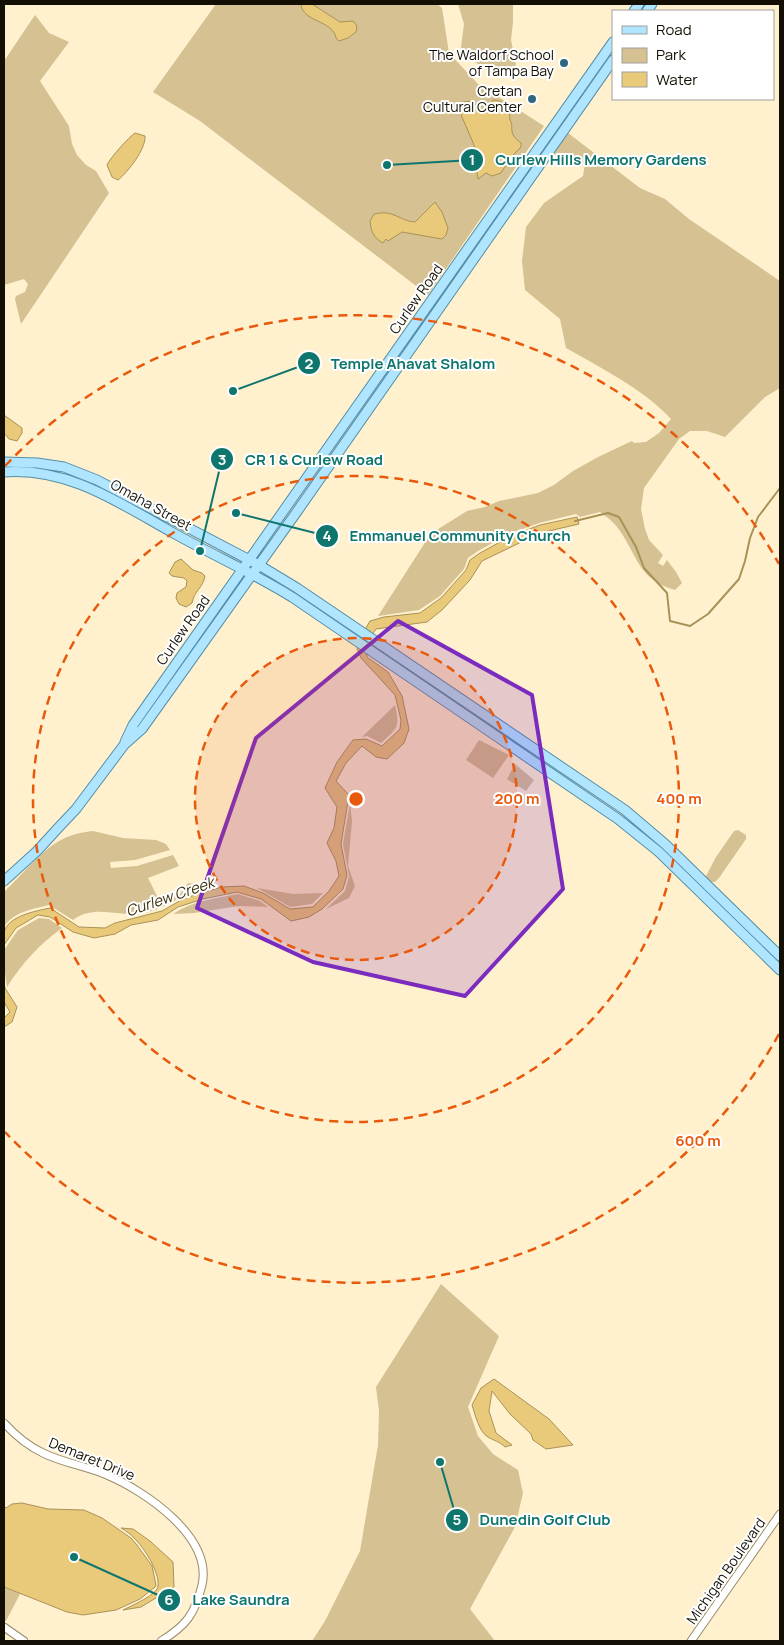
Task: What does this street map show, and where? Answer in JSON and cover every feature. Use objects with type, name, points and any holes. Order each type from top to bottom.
[{"type":"main road","points":[[586,97],[588,87],[611,52],[611,44]]},
{"type":"main road","name":"Curlew Road","points":[[4,881],[37,851],[70,815],[124,745],[142,729],[181,674],[302,482],[611,44]]},
{"type":"main road","name":"Curlew Road","points":[[124,745],[133,725],[249,568],[266,556],[612,61]]},
{"type":"main road","points":[[373,402],[375,391],[399,355],[400,345]]},
{"type":"main road","points":[[318,482],[318,474],[339,441],[339,430]]},
{"type":"main road","name":"Omaha Street","points":[[4,462],[37,463],[64,467],[96,480],[238,554],[249,568],[265,580],[618,818],[672,864],[780,970]]},
{"type":"main road","name":"Omaha Street","points":[[4,472],[34,472],[60,477],[85,485],[176,535],[318,602],[632,816],[665,844],[780,956]]},
{"type":"main road","points":[[238,554],[248,550],[286,496],[302,482]]},
{"type":"main road","points":[[266,556],[273,567],[310,590],[318,602]]},
{"type":"street","name":"Demaret Drive","points":[[4,1423],[25,1442],[43,1453],[106,1475],[132,1487],[156,1504],[181,1526],[188,1535],[198,1553],[204,1577],[199,1598],[187,1622],[174,1634],[161,1641]]},
{"type":"street","name":"Michigan Boulevard","points":[[692,1641],[780,1514]]},
{"type":"street","points":[[4,1627],[23,1641]]},
{"type":"highlighted area","points":[[398,621],[532,695],[563,889],[465,996],[313,962],[197,908],[256,738]]},
{"type":"green space","points":[[216,4],[437,4],[442,8],[449,53],[478,84],[544,126],[428,295],[200,121],[153,92]]},
{"type":"green space","points":[[458,4],[513,4],[511,40],[516,65],[498,75],[482,67],[469,57],[461,47],[464,24]]},
{"type":"green space","points":[[35,15],[49,33],[69,42],[40,81],[69,126],[72,144],[77,155],[86,165],[96,171],[109,193],[21,324],[15,299],[16,296],[25,292],[28,284],[24,279],[4,285],[4,61]]},
{"type":"green space","points":[[568,133],[640,188],[665,199],[689,219],[780,281],[780,388],[765,397],[725,437],[707,431],[690,431],[679,439],[644,488],[641,509],[645,529],[649,540],[663,555],[658,563],[663,566],[667,560],[682,583],[675,590],[652,579],[645,572],[624,537],[607,517],[600,512],[580,517],[576,514],[539,523],[509,534],[478,551],[468,558],[464,569],[440,596],[419,610],[378,616],[426,541],[435,531],[467,511],[485,507],[499,501],[538,493],[598,457],[632,441],[634,443],[646,442],[659,433],[671,419],[635,389],[566,348],[560,319],[525,290],[522,261],[526,227],[544,203],[583,176],[585,164],[572,162],[553,154]]},
{"type":"green space","points":[[395,705],[397,723],[391,734],[381,743],[367,736],[362,737]]},
{"type":"green space","points":[[479,740],[509,755],[493,778],[466,760]]},
{"type":"green space","points":[[515,764],[534,780],[526,791],[507,779]]},
{"type":"green space","points":[[350,803],[352,821],[348,866],[355,886],[349,898],[326,909],[345,891],[349,876],[343,844]]},
{"type":"green space","points":[[738,830],[746,835],[746,839],[719,878],[715,882],[709,882],[705,878],[716,857],[734,831]]},
{"type":"green space","points":[[93,831],[123,838],[156,840],[166,844],[170,850],[135,860],[110,862],[111,868],[137,866],[173,855],[179,866],[148,878],[157,896],[179,895],[188,883],[213,887],[187,895],[156,910],[137,914],[96,912],[80,915],[73,920],[49,905],[18,915],[4,927],[4,892],[37,858],[52,846],[71,835]]},
{"type":"green space","points":[[257,888],[293,894],[323,893],[312,904],[290,907]]},
{"type":"green space","points":[[238,894],[260,901],[268,907],[239,906],[194,913],[173,914],[196,903]]},
{"type":"green space","points":[[39,918],[49,919],[62,928],[32,955],[7,987],[4,950],[18,930]]},
{"type":"green space","points":[[441,1284],[499,1336],[468,1407],[478,1436],[493,1454],[518,1470],[523,1493],[515,1527],[470,1609],[495,1641],[312,1641],[325,1621],[360,1551],[378,1445],[379,1411],[376,1387]]},
{"type":"green space","points":[[4,1587],[20,1594],[6,1621],[4,1619]]},
{"type":"water","points":[[301,4],[312,4],[340,22],[353,21],[357,26],[356,32],[348,38],[339,41],[334,32],[306,14]]},
{"type":"water","points":[[493,100],[497,100],[506,106],[513,133],[515,138],[521,143],[521,147],[511,157],[501,173],[492,176],[486,173],[478,179],[477,172],[471,168],[470,164],[477,152],[460,111],[463,102],[473,101],[482,110],[489,106]]},
{"type":"water","points":[[135,133],[145,136],[143,147],[127,172],[118,180],[112,177],[107,165]]},
{"type":"water","points":[[435,202],[442,212],[448,228],[446,235],[442,239],[402,232],[388,241],[386,239],[383,243],[377,239],[371,228],[370,221],[374,214],[387,213],[415,222]]},
{"type":"water","points":[[4,415],[22,428],[22,433],[17,441],[9,439],[4,433]]},
{"type":"water","points":[[577,517],[579,524],[540,533],[482,561],[470,580],[442,610],[427,622],[376,629],[372,635],[367,645],[367,657],[388,672],[402,696],[409,729],[404,743],[387,759],[376,757],[362,746],[346,763],[336,781],[349,795],[341,844],[347,875],[343,889],[322,909],[309,917],[291,921],[261,899],[237,892],[203,899],[178,907],[158,920],[131,925],[115,934],[94,938],[73,932],[50,917],[38,915],[16,928],[4,945],[4,933],[10,922],[23,915],[50,908],[79,927],[105,928],[115,923],[162,911],[183,899],[204,892],[222,887],[244,886],[263,893],[290,909],[313,907],[329,891],[339,876],[336,861],[327,843],[334,828],[337,807],[325,788],[337,762],[353,740],[366,739],[382,746],[400,729],[401,720],[395,695],[361,658],[357,649],[360,638],[370,621],[384,617],[420,613],[441,598],[466,570],[470,560],[480,553],[511,536],[540,525]]},
{"type":"water","points":[[181,559],[193,570],[205,576],[192,603],[186,607],[179,604],[176,598],[177,593],[186,587],[187,581],[184,578],[172,576],[169,573],[175,562]]},
{"type":"water","points":[[4,981],[5,988],[17,1007],[12,1022],[4,1027],[4,1018],[10,1012],[4,1002]]},
{"type":"water","points":[[494,1379],[549,1419],[573,1445],[546,1449],[533,1440],[531,1434],[510,1414],[492,1391],[489,1411],[496,1433],[512,1445],[505,1447],[485,1435],[472,1405],[481,1388]]},
{"type":"water","points":[[22,1503],[48,1509],[84,1510],[102,1518],[131,1538],[137,1545],[152,1566],[155,1587],[140,1599],[116,1610],[83,1615],[67,1612],[4,1587],[4,1506],[6,1508],[12,1504]]},
{"type":"water","points":[[121,1528],[133,1529],[150,1541],[173,1562],[174,1587],[141,1607],[123,1610],[153,1593],[157,1589],[158,1581],[154,1567],[142,1547],[131,1535]]},
{"type":"waterway","name":"Curlew Creek","points":[[575,521],[608,513],[619,517],[636,547],[644,568],[667,593],[670,621],[690,626],[708,614],[739,579],[758,517],[780,488]]},
{"type":"place","name":"The Waldorf School of Tampa Bay","points":[[564,63]]},
{"type":"place","name":"Cretan Cultural Center","points":[[532,99]]},
{"type":"place","name":"Curlew Hills Memory Gardens","points":[[387,165]]},
{"type":"place","name":"Temple Ahavat Shalom","points":[[233,391]]},
{"type":"place","name":"Emmanuel Community Church","points":[[236,513]]},
{"type":"place","name":"CR 1 & Curlew Road","points":[[200,551]]},
{"type":"place","name":"Dunedin Golf Club","points":[[440,1462]]},
{"type":"place","name":"Lake Saundra","points":[[74,1557]]}]
